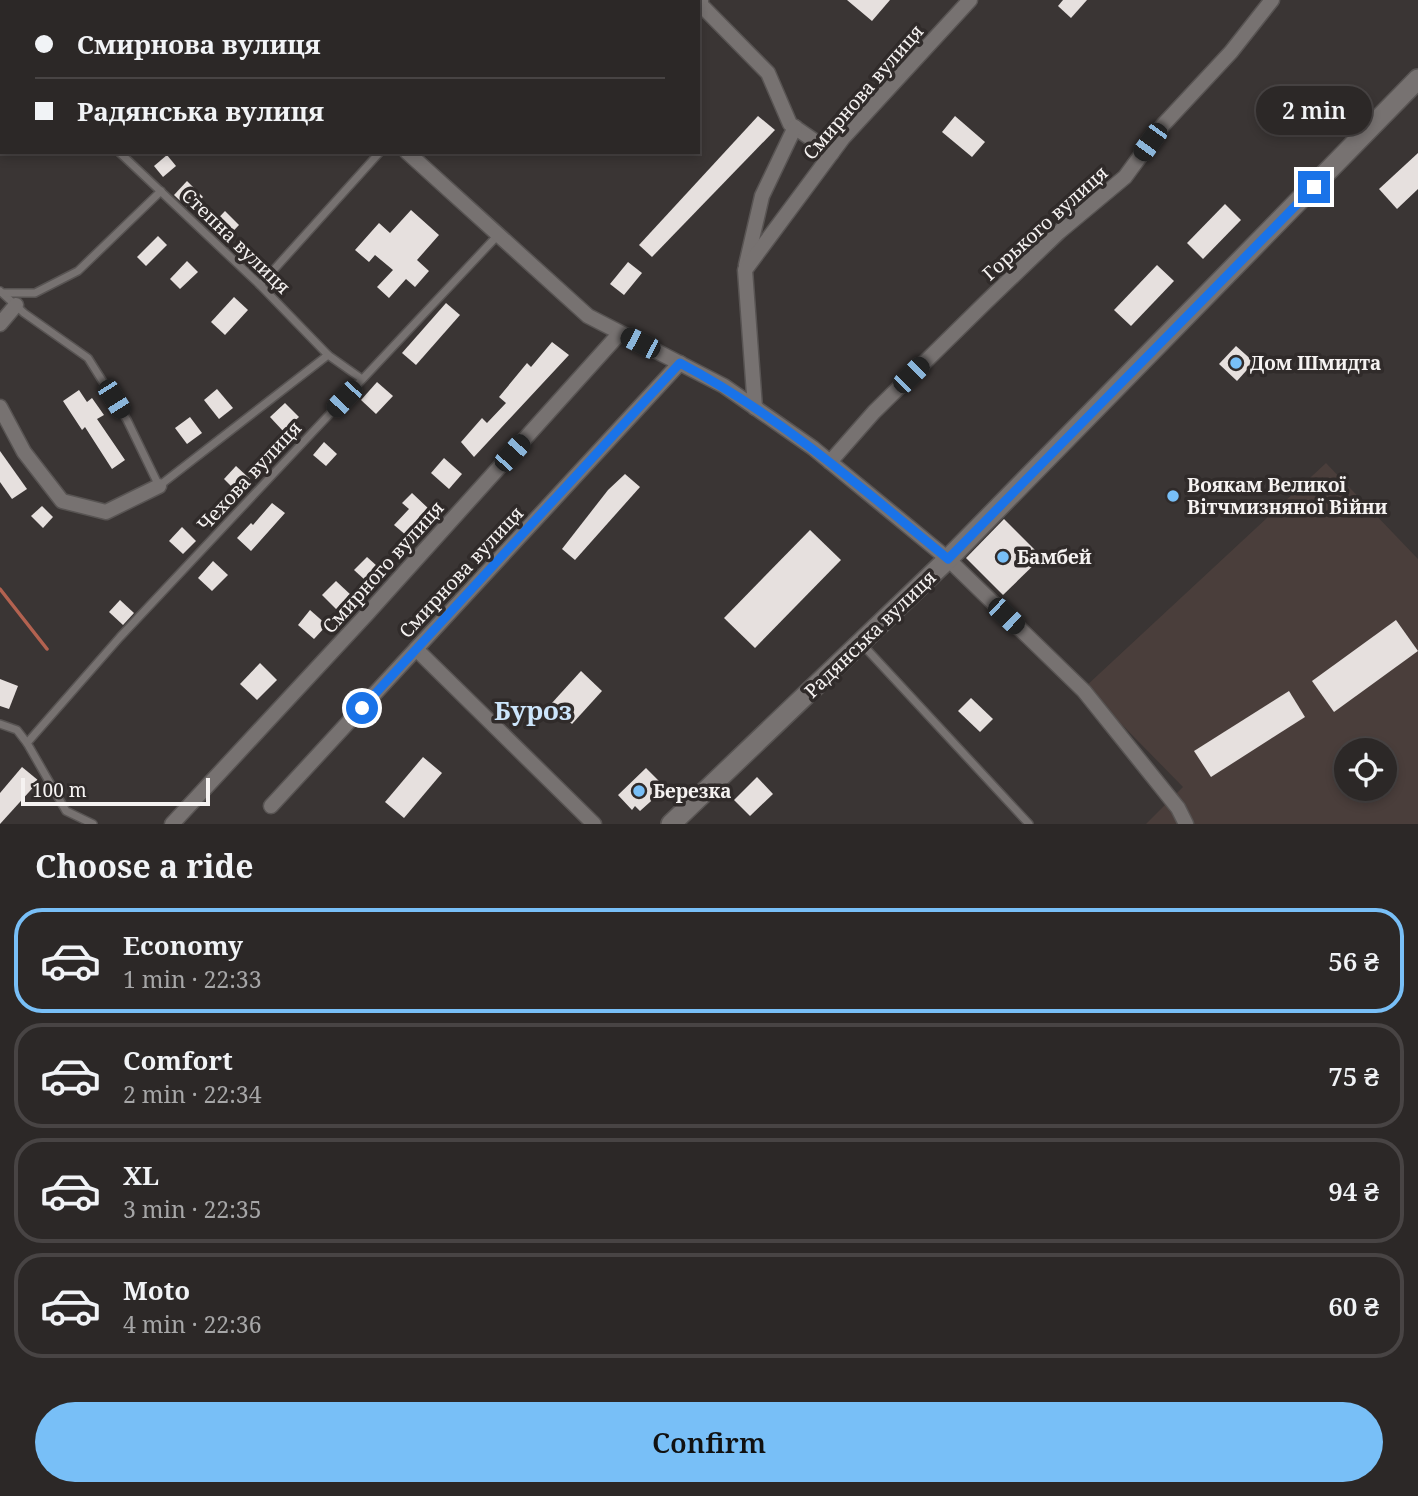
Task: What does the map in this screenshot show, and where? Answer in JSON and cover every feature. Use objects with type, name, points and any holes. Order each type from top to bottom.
[{"type":"street","name":"Смирнова вулиця","points":[[745,270],[832,153],[970,0]]},
{"type":"street","name":"Горького вулиця","points":[[830,462],[874,412],[986,302],[1059,232],[1125,177],[1163,125],[1231,52],[1272,0]]},
{"type":"street","points":[[700,3],[768,73],[790,124],[832,153]]},
{"type":"street","name":"Радянська вулиця","points":[[671,824],[948,559],[1418,79]]},
{"type":"street","points":[[755,408],[745,270],[762,196],[795,127]]},
{"type":"street","points":[[409,154],[588,316],[724,386],[830,462],[948,559],[1084,691],[1178,808],[1186,824]]},
{"type":"street","points":[[0,324],[16,305]]},
{"type":"street","name":"Смирного вулиця","points":[[172,824],[367,614],[620,332]]},
{"type":"street","name":"Смирнова вулиця","points":[[271,807],[680,363]]},
{"type":"street","points":[[0,407],[24,452],[62,501],[106,512],[159,486]]},
{"type":"street","points":[[416,649],[594,824]]},
{"type":"lane","name":"Степна вулиця","points":[[121,154],[260,285],[328,355],[362,379]]},
{"type":"lane","points":[[260,285],[378,154]]},
{"type":"lane","points":[[1,292],[35,293],[78,271],[161,191]]},
{"type":"lane","name":"Чехова вулиця","points":[[27,743],[120,637],[498,234]]},
{"type":"lane","points":[[1,292],[88,358],[127,420],[159,486],[328,355]]},
{"type":"lane","points":[[861,643],[1029,824]]},
{"type":"lane","points":[[0,724],[16,730],[27,743],[66,811],[93,824]]},
{"type":"shaded area","points":[[1326,463],[1418,559],[1418,824],[1146,824],[1183,787],[1085,687]]},
{"type":"building","points":[[847,0],[890,0],[872,21]]},
{"type":"building","points":[[1063,0],[1087,0],[1071,18],[1058,6]]},
{"type":"building","points":[[758,116],[775,130],[652,257],[639,245]]},
{"type":"building","points":[[955,116],[985,142],[972,157],[942,132]]},
{"type":"building","points":[[1418,153],[1418,189],[1397,209],[1379,189]]},
{"type":"building","points":[[167,155],[176,166],[163,177],[154,166]]},
{"type":"building","points":[[187,181],[203,197],[190,210],[174,195]]},
{"type":"building","points":[[1225,204],[1241,220],[1203,259],[1187,243]]},
{"type":"building","points":[[411,210],[439,235],[417,260],[429,271],[415,287],[406,279],[389,298],[377,287],[393,270],[375,255],[369,262],[355,250],[379,223],[390,233]]},
{"type":"building","points":[[225,211],[239,225],[223,242],[209,228]]},
{"type":"building","points":[[158,236],[167,245],[146,266],[137,257]]},
{"type":"building","points":[[187,261],[198,272],[180,289],[170,279]]},
{"type":"building","points":[[628,262],[642,273],[624,295],[610,284]]},
{"type":"building","points":[[1157,265],[1174,281],[1131,326],[1114,310]]},
{"type":"building","points":[[234,297],[248,310],[225,335],[211,322]]},
{"type":"building","points":[[446,303],[460,315],[416,365],[402,353]]},
{"type":"building","points":[[552,342],[569,355],[474,457],[461,442],[482,418],[487,423],[506,403],[499,397],[527,363],[531,367]]},
{"type":"building","name":"Дом Шмидта","points":[[1236,346],[1254,362],[1237,381],[1219,364]]},
{"type":"building","points":[[377,382],[393,396],[376,414],[361,400]]},
{"type":"building","points":[[217,389],[233,408],[219,419],[204,400]]},
{"type":"building","points":[[79,390],[87,402],[92,398],[104,415],[97,419],[125,460],[112,469],[85,427],[82,430],[63,401]]},
{"type":"building","points":[[285,403],[299,417],[283,431],[270,417]]},
{"type":"building","points":[[190,417],[202,433],[187,444],[175,428]]},
{"type":"building","points":[[324,442],[337,454],[326,466],[313,455]]},
{"type":"building","points":[[0,451],[27,489],[12,499],[0,482]]},
{"type":"building","points":[[444,458],[462,474],[449,489],[431,473]]},
{"type":"building","points":[[236,466],[250,479],[238,493],[224,479]]},
{"type":"building","points":[[625,474],[640,487],[575,560],[562,549],[608,490]]},
{"type":"building","points":[[412,493],[430,510],[407,536],[394,525],[409,509],[402,503]]},
{"type":"building","points":[[272,503],[285,513],[251,551],[237,538],[251,523],[253,525]]},
{"type":"building","points":[[42,506],[53,517],[43,528],[31,516]]},
{"type":"building","name":"Бамбей","points":[[1004,519],[1042,557],[1003,595],[966,558]]},
{"type":"building","points":[[182,527],[196,541],[183,554],[169,541]]},
{"type":"building","points":[[810,530],[841,560],[755,648],[724,618]]},
{"type":"building","points":[[367,557],[377,566],[365,580],[354,570]]},
{"type":"building","points":[[213,561],[228,575],[212,591],[198,578]]},
{"type":"building","points":[[336,581],[352,596],[338,611],[322,595]]},
{"type":"building","points":[[120,600],[134,613],[123,625],[109,612]]},
{"type":"building","points":[[310,610],[327,625],[314,639],[298,625]]},
{"type":"building","points":[[1396,620],[1418,651],[1334,712],[1312,681]]},
{"type":"building","points":[[260,663],[277,680],[257,700],[240,684]]},
{"type":"building","points":[[581,671],[602,691],[572,724],[551,704]]},
{"type":"building","points":[[0,679],[18,686],[9,709],[0,706]]},
{"type":"building","points":[[1289,691],[1305,717],[1211,777],[1194,751]]},
{"type":"building","points":[[971,698],[993,719],[980,732],[958,711]]},
{"type":"building","points":[[423,757],[442,773],[404,818],[385,802]]},
{"type":"building","points":[[22,767],[39,781],[0,824],[0,793]]},
{"type":"building","name":"Березка","points":[[646,768],[660,782],[654,788],[659,794],[640,811],[635,806],[632,810],[618,795]]},
{"type":"building","points":[[757,777],[773,794],[750,816],[734,800]]},
{"type":"waterway","points":[[0,589],[47,649]]},
{"type":"place","name":"Дом Шмидта","points":[[1236,363]]},
{"type":"place","name":"Воякам Великої Вітчмизняної Війни","points":[[1173,496]]},
{"type":"place","name":"Бамбей","points":[[1003,557]]},
{"type":"place","name":"Березка","points":[[639,791]]},
{"type":"district","name":"Буроз","points":[[533,711]]},
{"type":"route","points":[[362,708],[680,363],[724,386],[813,448],[948,559],[1314,187]]}]
